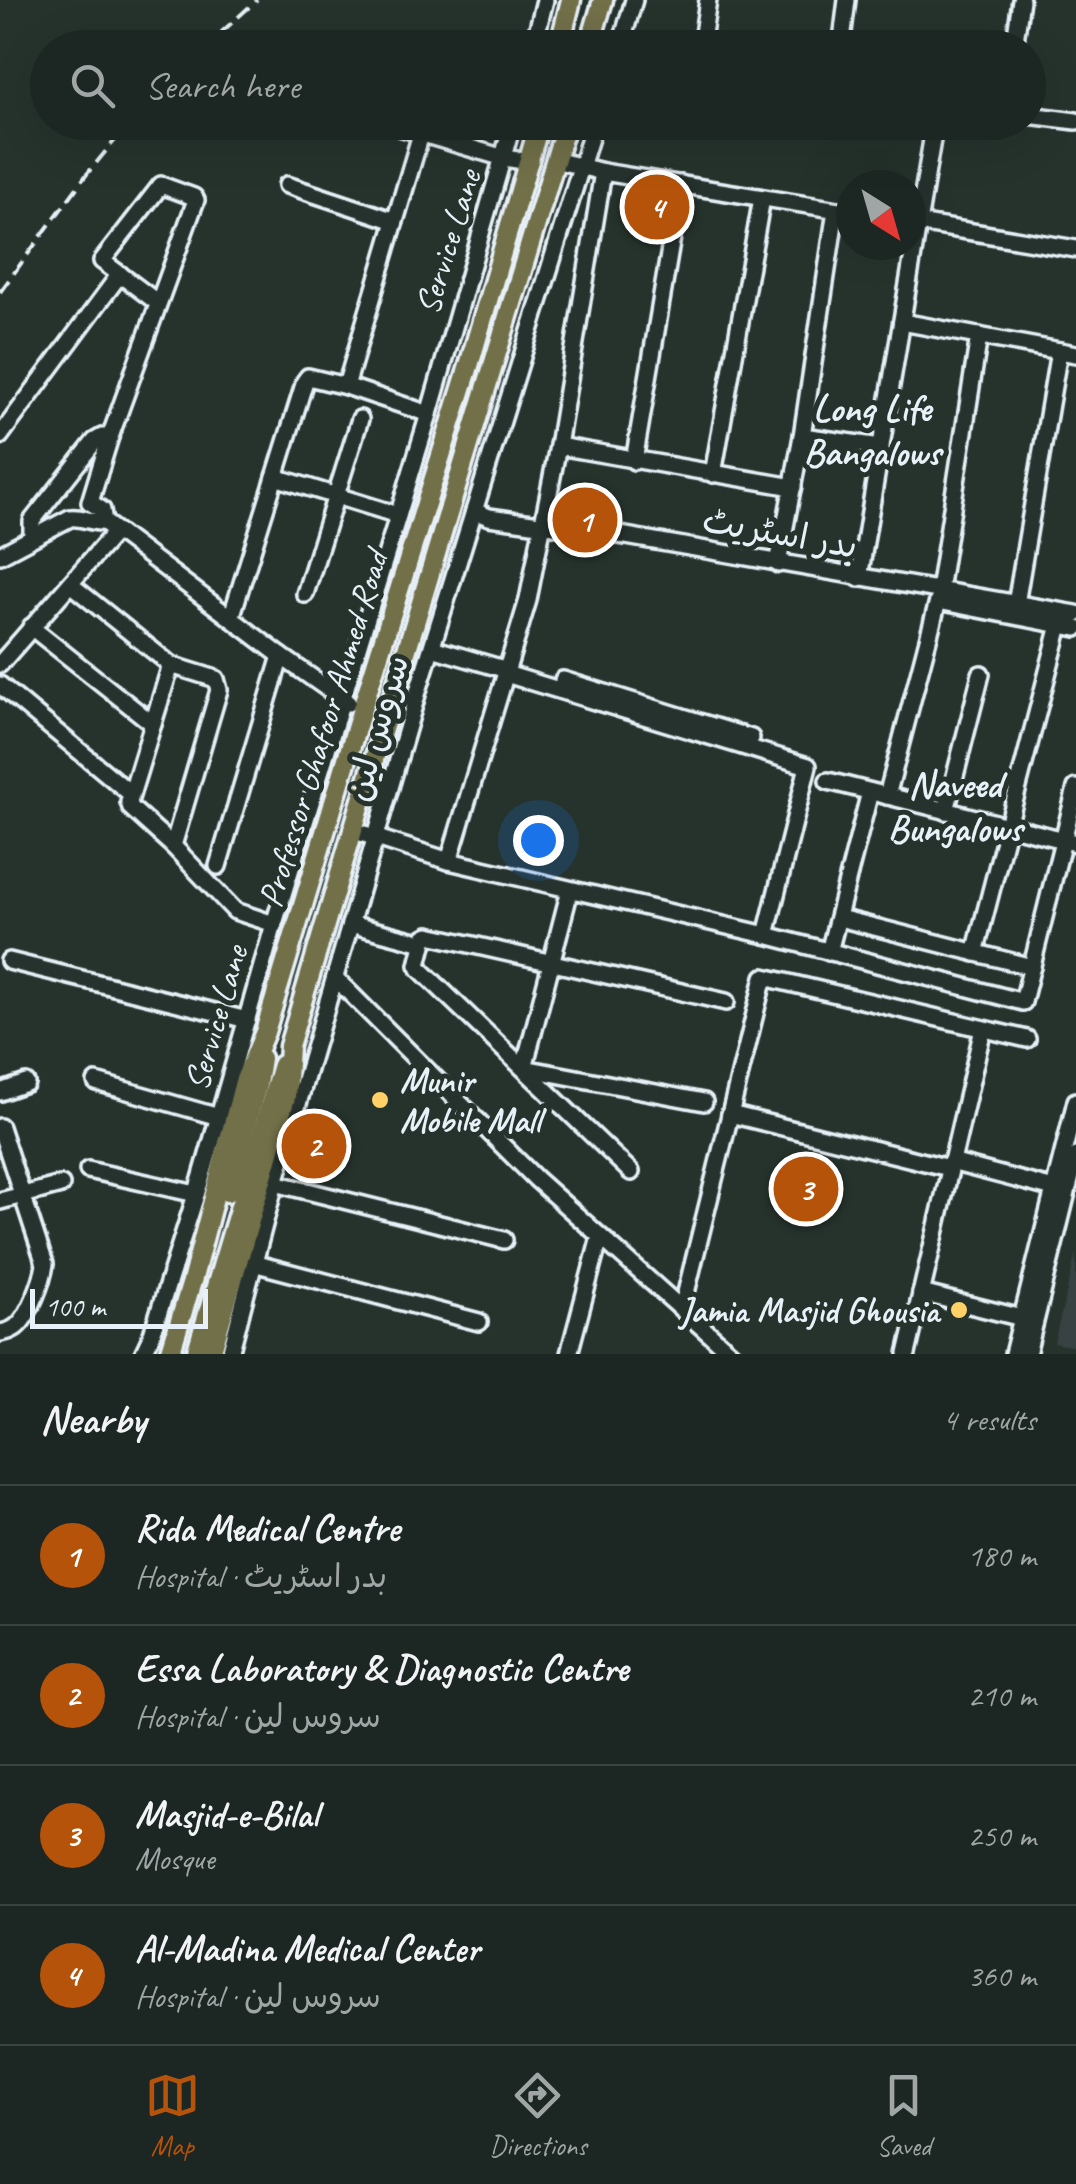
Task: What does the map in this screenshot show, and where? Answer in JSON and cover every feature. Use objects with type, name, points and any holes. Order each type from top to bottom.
[{"type":"main road","points":[[563,30],[570,0]]},
{"type":"main road","points":[[594,30],[603,0]]},
{"type":"main road","name":"Professor Ghafoor Ahmed Road","points":[[170,1354],[244,1082],[265,1032],[536,140]]},
{"type":"main road","points":[[180,1354],[265,1089],[289,1046],[561,140]]},
{"type":"main road","points":[[430,489],[452,497]]},
{"type":"main road","points":[[196,1354],[265,1089],[265,1032]]},
{"type":"main road","points":[[211,1354],[286,1097],[289,1046]]},
{"type":"street","points":[[538,30],[545,0]]},
{"type":"street","points":[[625,30],[634,0]]},
{"type":"street","points":[[704,30],[708,0]]},
{"type":"street","points":[[843,30],[847,0]]},
{"type":"street","points":[[1016,30],[1020,0]]},
{"type":"street","points":[[1046,117],[1076,121]]},
{"type":"street","points":[[346,386],[419,140]]},
{"type":"street","points":[[442,140],[530,162]]},
{"type":"street","name":"Service Lane","points":[[143,1354],[196,1194],[508,140]]},
{"type":"street","name":"سروس لین","points":[[230,1354],[350,924],[589,140]]},
{"type":"street","points":[[925,170],[931,140]]},
{"type":"street","points":[[555,160],[580,168],[836,210]]},
{"type":"street","points":[[449,861],[528,600],[603,172]]},
{"type":"street","points":[[634,461],[681,184]]},
{"type":"street","points":[[287,185],[395,220]]},
{"type":"street","points":[[158,303],[102,260],[160,186],[164,186],[196,200],[90,502],[102,510],[110,526],[281,656],[343,701],[362,709]]},
{"type":"street","points":[[713,474],[762,198]]},
{"type":"street","points":[[926,224],[1076,250]]},
{"type":"street","points":[[778,564],[836,254]]},
{"type":"street","points":[[859,578],[910,260]]},
{"type":"street","points":[[0,436],[120,274]]},
{"type":"street","points":[[902,322],[1076,354]]},
{"type":"street","points":[[939,591],[979,336]]},
{"type":"street","points":[[1016,604],[1059,351]]},
{"type":"street","points":[[232,618],[308,377],[429,414]]},
{"type":"street","points":[[304,594],[360,420]]},
{"type":"street","points":[[802,436],[881,447]]},
{"type":"street","points":[[32,537],[32,520],[94,442],[110,437]]},
{"type":"street","points":[[558,446],[793,486]]},
{"type":"street","points":[[275,478],[398,515]]},
{"type":"street","name":"بدر اسٹریٹ","points":[[474,510],[488,517],[626,536],[1076,614]]},
{"type":"street","points":[[0,555],[70,518],[110,526]]},
{"type":"street","points":[[0,664],[70,584],[110,526]]},
{"type":"street","points":[[70,584],[171,665],[216,680],[218,690],[174,846]]},
{"type":"street","points":[[887,796],[938,601],[1068,626],[1007,826],[975,952]]},
{"type":"street","points":[[31,627],[153,724]]},
{"type":"street","points":[[432,648],[793,751]]},
{"type":"street","points":[[218,866],[281,656]]},
{"type":"street","points":[[171,665],[131,794],[131,808],[174,846],[235,911],[274,924]]},
{"type":"street","points":[[507,669],[808,766],[766,936]]},
{"type":"street","points":[[946,811],[981,674]]},
{"type":"street","points":[[0,684],[131,794]]},
{"type":"street","points":[[828,781],[1070,842]]},
{"type":"street","points":[[354,831],[449,861],[1023,1002],[1070,842],[1076,788]]},
{"type":"street","points":[[829,952],[870,792]]},
{"type":"street","points":[[524,1068],[570,890]]},
{"type":"street","points":[[838,918],[1032,967]]},
{"type":"street","points":[[350,924],[423,943]]},
{"type":"street","points":[[631,1172],[420,969],[425,937],[726,1002]]},
{"type":"street","points":[[9,961],[246,1020]]},
{"type":"street","points":[[682,1308],[764,977],[1026,1039]]},
{"type":"street","points":[[335,978],[536,1179],[732,1354]]},
{"type":"street","points":[[907,1354],[983,1029]]},
{"type":"street","points":[[524,1068],[704,1102]]},
{"type":"street","points":[[96,1082],[219,1117]]},
{"type":"street","points":[[0,1092],[26,1083]]},
{"type":"street","points":[[1014,1354],[1072,1130],[1076,1101]]},
{"type":"street","points":[[730,1114],[1054,1189]]},
{"type":"street","points":[[0,1127],[45,1264],[44,1277],[22,1320],[0,1333]]},
{"type":"street","points":[[1027,1354],[1076,1156]]},
{"type":"street","points":[[88,1170],[196,1194]]},
{"type":"street","points":[[275,1183],[504,1240]]},
{"type":"street","points":[[0,1201],[62,1184]]},
{"type":"street","points":[[569,1354],[600,1237]]},
{"type":"street","points":[[253,1263],[479,1322]]},
{"type":"street","points":[[921,1293],[1022,1318]]},
{"type":"shaded area","points":[[1076,1254],[1076,1347],[1054,1343]]},
{"type":"railway","points":[[224,30],[257,0]]},
{"type":"railway","points":[[0,292],[115,140]]},
{"type":"place","name":"Al-Madina Medical Center","points":[[657,207]]},
{"type":"place","name":"Rida Medical Centre","points":[[585,520]]},
{"type":"place","name":"Munir Mobile Mall","points":[[380,1100]]},
{"type":"place","name":"Essa Laboratory & Diagnostic Centre","points":[[314,1146]]},
{"type":"place","name":"Masjid-e-Bilal","points":[[806,1189]]},
{"type":"place","name":"Jamia Masjid Ghousia","points":[[959,1310]]},
{"type":"district","name":"Long Life Bangalows","points":[[872,430]]},
{"type":"district","name":"Naveed Bungalows","points":[[955,806]]}]
